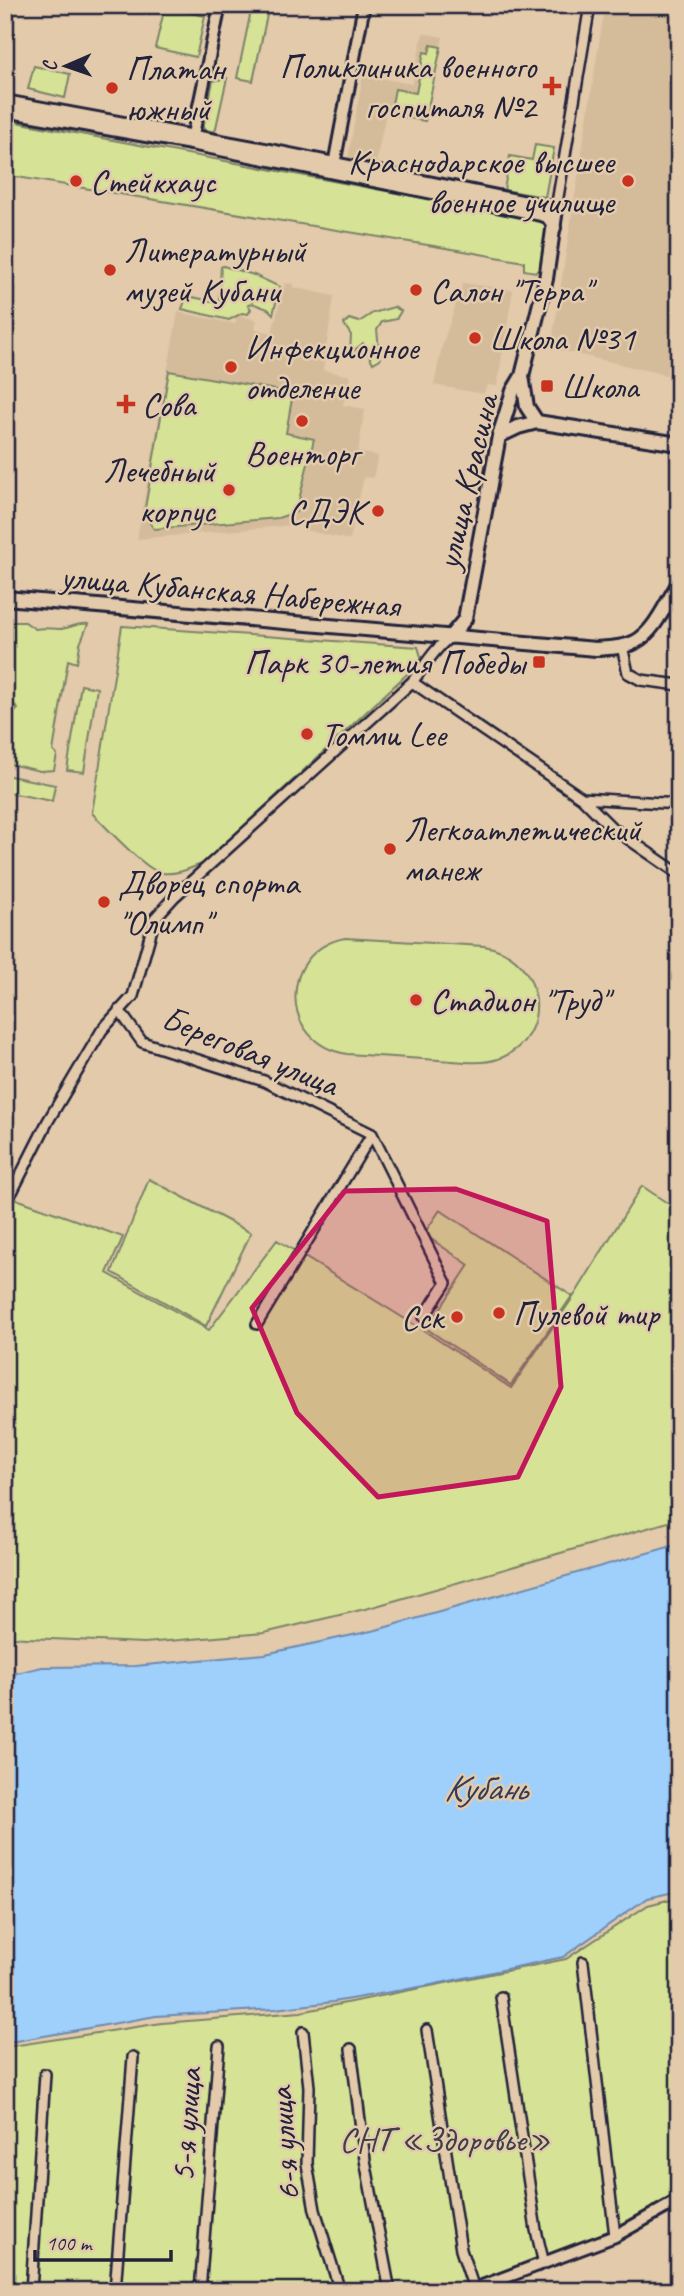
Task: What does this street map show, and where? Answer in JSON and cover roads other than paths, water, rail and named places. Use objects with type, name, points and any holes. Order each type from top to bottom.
[{"type":"main road","points":[[5,102],[333,168],[556,209]]},
{"type":"main road","name":"улица Красина","points":[[450,637],[465,619],[499,436],[513,391],[522,376],[545,279],[556,209]]},
{"type":"main road","name":"улица Красина","points":[[522,376],[527,407],[537,422]]},
{"type":"main road","points":[[499,436],[537,422],[679,444]]},
{"type":"main road","points":[[622,646],[636,642],[647,633],[679,583]]},
{"type":"main road","name":"улица Кубанская Набережная","points":[[5,598],[596,649],[622,646]]},
{"type":"street","points":[[189,139],[215,5]]},
{"type":"street","points":[[189,139],[220,5]]},
{"type":"street","points":[[364,5],[333,168],[541,215],[555,228]]},
{"type":"street","name":"улица Красина","points":[[556,209],[590,5]]},
{"type":"street","points":[[5,111],[189,139]]},
{"type":"street","name":"Береговая улица","points":[[12,1192],[48,1121],[102,1030],[133,996],[155,918],[166,905],[412,682],[432,658],[436,647],[450,637]]},
{"type":"street","points":[[622,646],[628,673],[641,680],[679,685]]},
{"type":"street","points":[[412,682],[582,798],[611,827],[679,874]]},
{"type":"street","points":[[582,798],[679,804]]},
{"type":"street","name":"Береговая улица","points":[[119,1010],[142,1042],[264,1081],[372,1134],[446,1283],[424,1317]]},
{"type":"street","points":[[257,1324],[372,1134]]},
{"type":"street","points":[[583,1962],[615,2236]]},
{"type":"street","points":[[501,1997],[536,2230],[544,2264]]},
{"type":"street","points":[[427,2030],[461,2250],[472,2290],[615,2236],[679,2200]]},
{"type":"street","name":"6-я улица","points":[[303,2032],[309,2087],[307,2164],[315,2210],[340,2291]]},
{"type":"street","name":"5-я улица","points":[[200,2291],[219,2046]]},
{"type":"street","points":[[351,2049],[365,2161],[390,2291]]},
{"type":"street","points":[[116,2291],[133,2057]]},
{"type":"street","points":[[31,2291],[45,2074]]},
{"type":"water","name":"Кубань","points":[[679,1544],[679,1891],[647,1898],[563,1957],[431,1985],[333,2002],[275,2009],[156,2016],[5,2043],[5,1669],[13,1674],[42,1667],[135,1666],[265,1654],[376,1630]]},
{"type":"place","name":"Поликлиника военного госпиталя №2","points":[[552,86]]},
{"type":"place","name":"Платан южный","points":[[112,88]]},
{"type":"place","name":"Стейкхаус","points":[[76,181]]},
{"type":"place","name":"Краснодарское высшее военное училище","points":[[628,181]]},
{"type":"place","name":"Литературный музей Кубани","points":[[110,270]]},
{"type":"place","name":"Салон \"Терра\"","points":[[416,290]]},
{"type":"place","name":"Школа №31","points":[[475,338]]},
{"type":"place","name":"Инфекционное отделение","points":[[231,367]]},
{"type":"place","name":"Школа","points":[[547,386]]},
{"type":"place","name":"Сова","points":[[126,404]]},
{"type":"place","name":"Военторг","points":[[302,421]]},
{"type":"place","name":"Лечебный корпус","points":[[229,490]]},
{"type":"place","name":"СДЭК","points":[[378,511]]},
{"type":"place","name":"Парк 30-летия Победы","points":[[539,662]]},
{"type":"place","name":"Томми Lee","points":[[307,734]]},
{"type":"place","name":"Легкоатлетический манеж","points":[[390,849]]},
{"type":"place","name":"Дворец спорта \"Олимп\"","points":[[104,902]]},
{"type":"place","name":"Стадион \"Труд\"","points":[[416,1000]]},
{"type":"place","name":"Пулевой тир","points":[[499,1313]]},
{"type":"place","name":"Сск","points":[[457,1317]]},
{"type":"park label","name":"СНТ «Здоровье»","points":[[445,2139]]}]
